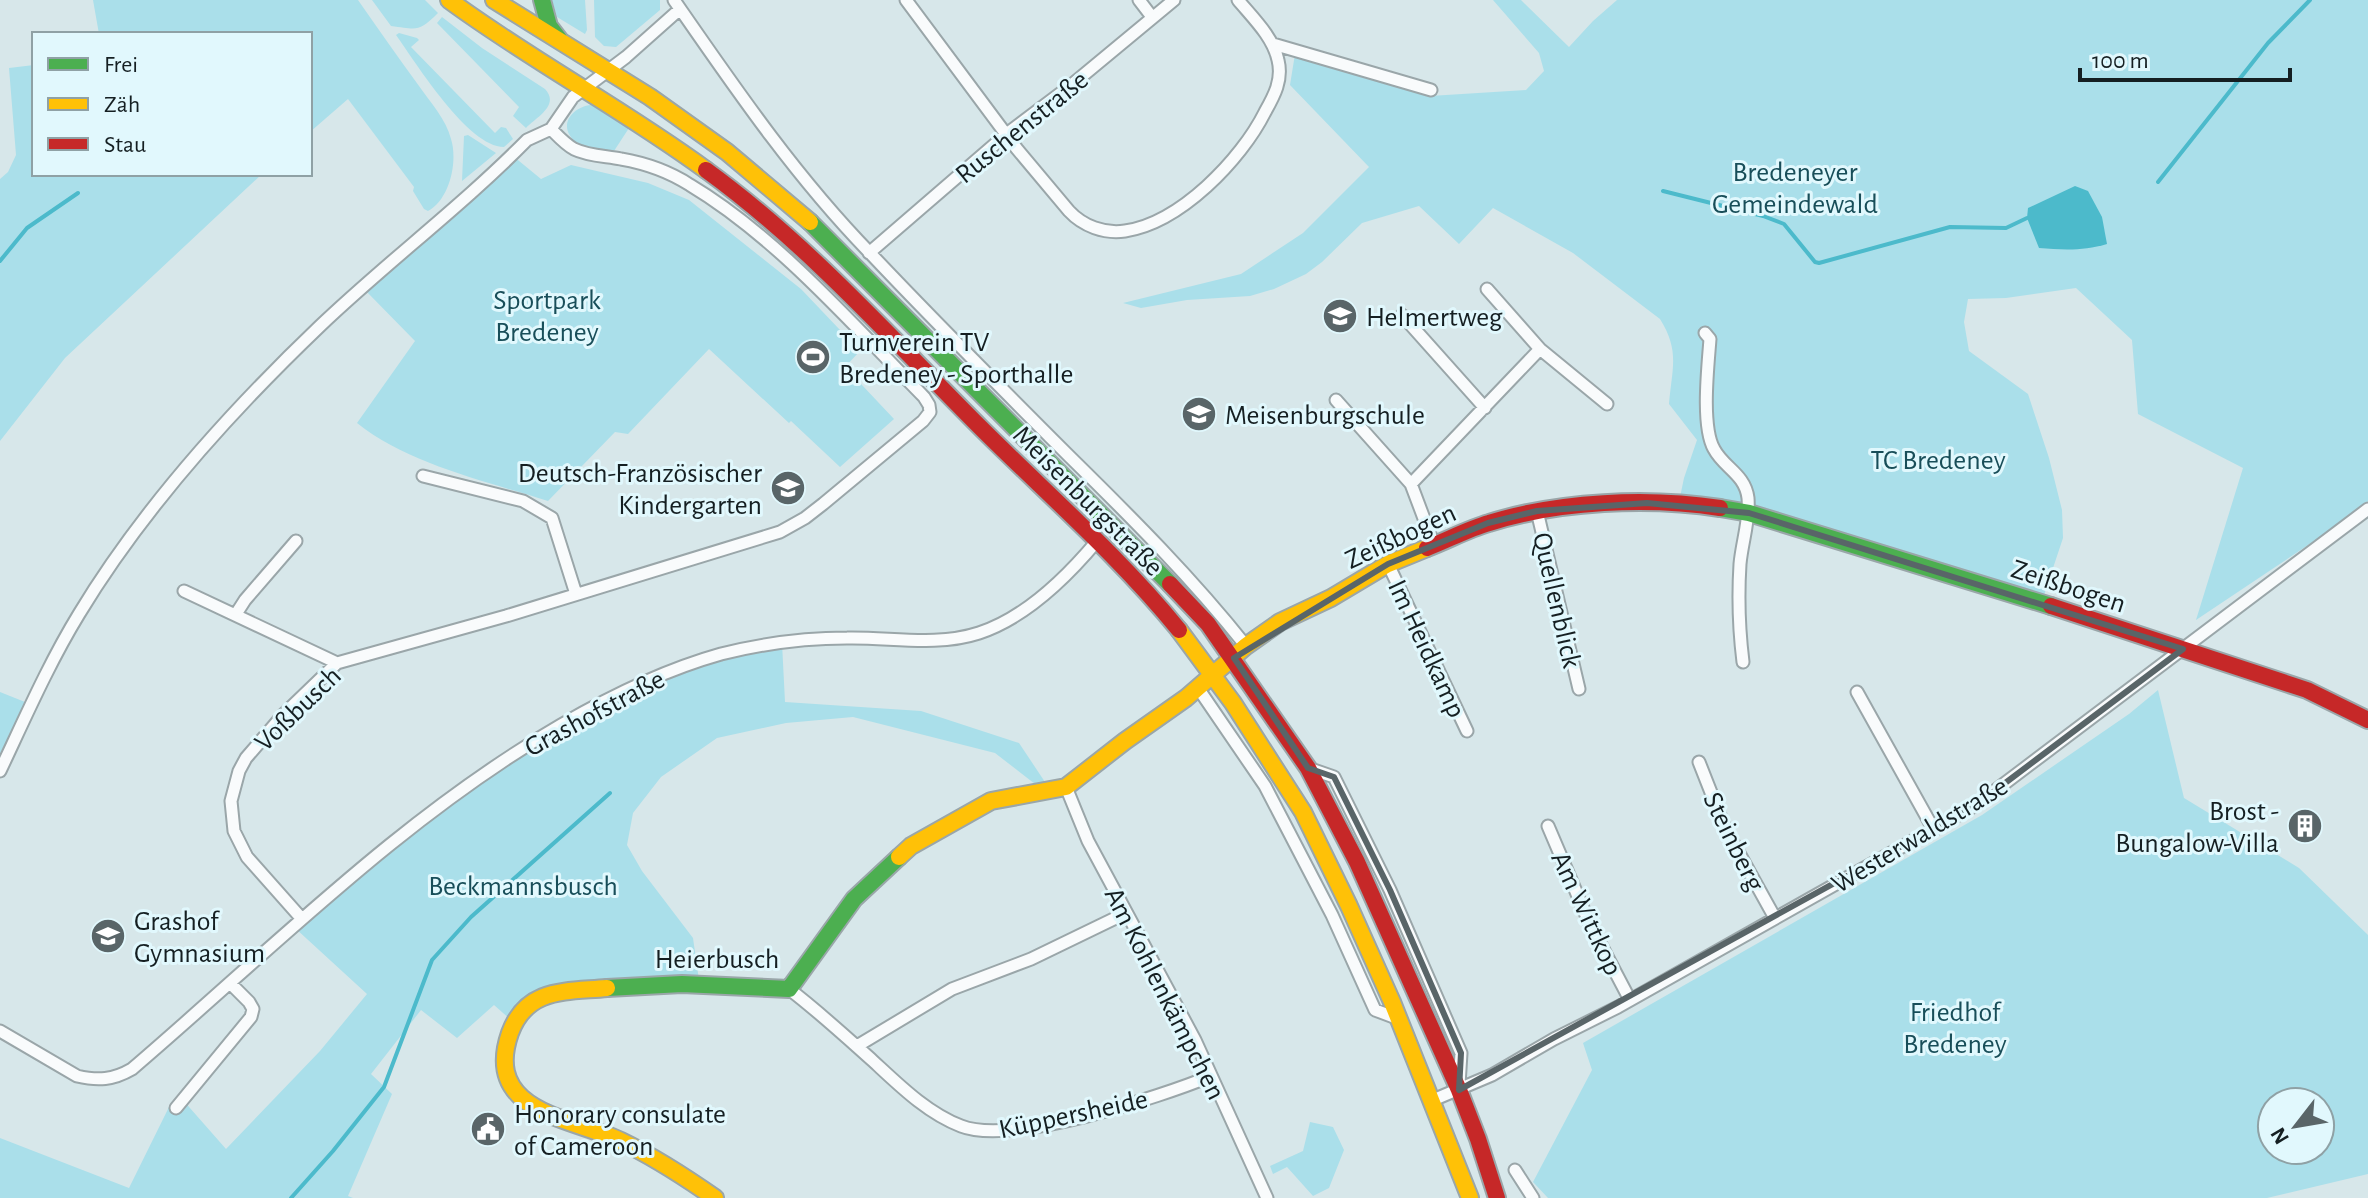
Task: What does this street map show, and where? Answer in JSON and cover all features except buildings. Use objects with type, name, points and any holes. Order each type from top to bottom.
[{"type":"main road","name":"Meisenburgstraße","points":[[449,0],[488,30],[710,172],[797,243],[1017,465],[1097,541],[1189,642],[1244,718],[1301,809],[1360,929],[1433,1100],[1470,1198]]},
{"type":"main road","name":"Meisenburgstraße","points":[[494,0],[650,97],[727,152],[813,224],[1208,624],[1240,652],[1308,768],[1357,862],[1459,1090],[1497,1198]]},
{"type":"main road","points":[[542,0],[549,26],[559,39]]},
{"type":"main road","name":"Zeißbogen","points":[[1214,676],[1280,622],[1331,598],[1388,564],[1488,523],[1537,511],[1592,505],[1694,504],[1749,513],[2183,649],[2307,690],[2368,720]]},
{"type":"main road","name":"Heierbusch","points":[[715,1198],[655,1158],[532,1107],[522,1098],[506,1067],[504,1053],[516,1019],[536,998],[626,985],[700,983],[789,989],[854,899],[911,846],[991,801],[1066,787],[1214,676]]},
{"type":"street","points":[[906,0],[1017,149],[1077,219],[1106,231],[1134,229],[1169,213],[1200,192],[1249,142],[1277,90],[1279,63],[1273,44],[1238,0]]},
{"type":"street","points":[[1139,0],[1152,17]]},
{"type":"street","name":"Ruschenstraße","points":[[869,253],[1008,133],[1174,0]]},
{"type":"street","name":"Meisenburgstraße","points":[[583,89],[626,57],[677,5],[768,135],[818,197],[869,253],[1209,599],[1240,652]]},
{"type":"street","points":[[1273,44],[1431,90]]},
{"type":"street","points":[[0,771],[63,642],[90,595],[142,524],[212,439],[281,365],[360,289],[527,140],[551,129],[573,97],[583,89]]},
{"type":"street","name":"Voßbusch","points":[[302,919],[247,857],[234,831],[231,801],[236,779],[246,758],[283,715],[337,663],[576,594],[761,538],[793,525],[823,504],[930,412],[924,397],[818,289],[783,256],[724,209],[675,177],[626,159],[578,151],[551,129]]},
{"type":"street","points":[[1487,289],[1540,349],[1607,404]]},
{"type":"street","points":[[1402,315],[1485,408]]},
{"type":"street","points":[[1705,333],[1710,339],[1707,400],[1710,438],[1718,454],[1742,479],[1747,489],[1749,513],[1740,567],[1743,662]]},
{"type":"street","points":[[1411,484],[1540,349]]},
{"type":"street","points":[[1336,400],[1411,484],[1434,545]]},
{"type":"street","points":[[423,476],[523,501],[552,518],[576,594]]},
{"type":"street","name":"Westerwaldstraße","points":[[1433,1100],[1492,1075],[1976,805],[2368,509]]},
{"type":"street","name":"Quellenblick","points":[[1537,511],[1579,689]]},
{"type":"street","points":[[236,614],[296,541]]},
{"type":"street","name":"Grashofstraße","points":[[0,1031],[77,1076],[106,1080],[120,1076],[132,1069],[409,828],[526,745],[628,688],[707,658],[785,642],[847,638],[928,641],[979,633],[1001,624],[1034,602],[1081,560],[1097,541]]},
{"type":"street","name":"Im Heidkamp","points":[[1388,564],[1467,731]]},
{"type":"street","points":[[184,591],[337,663]]},
{"type":"street","points":[[1198,688],[1265,786],[1332,915],[1375,1010],[1399,1019]]},
{"type":"street","points":[[1857,692],[1934,830]]},
{"type":"street","name":"Steinberg","points":[[1699,762],[1725,828],[1775,918]]},
{"type":"street","name":"Am Kohlenkämpchen","points":[[1066,787],[1088,841],[1176,1002],[1267,1198]]},
{"type":"street","name":"Am Wittkop","points":[[1548,826],[1589,922],[1630,1000]]},
{"type":"street","points":[[857,1046],[952,989],[1031,959],[1126,913]]},
{"type":"street","points":[[176,1108],[251,1017],[253,1009],[249,1002],[230,983]]},
{"type":"street","name":"Küppersheide","points":[[789,989],[902,1087],[933,1110],[973,1130],[989,1132],[1087,1116],[1211,1076]]},
{"type":"street","points":[[1515,1170],[1533,1198]]},
{"type":"highlighted area","points":[[1647,503],[1749,513],[2183,649],[1976,805],[1459,1090],[1461,1053],[1390,890],[1334,777],[1308,768],[1234,658],[1388,564],[1488,523],[1537,511]]},
{"type":"green space","points":[[93,0],[358,0],[449,132],[453,168],[447,189],[436,205],[428,211],[424,209],[413,191],[414,187],[348,99],[312,130],[312,32],[99,32]]},
{"type":"green space","points":[[372,0],[425,0],[438,13],[417,28],[391,26]]},
{"type":"green space","points":[[552,0],[585,0],[585,34],[557,17]]},
{"type":"green space","points":[[594,0],[660,0],[660,10],[616,47],[604,46],[595,37]]},
{"type":"green space","name":"Bredeneyer Gemeindewald","points":[[1493,0],[1521,0],[1569,47],[1617,0],[2368,0],[2368,501],[2329,531],[2196,620],[2243,468],[2138,414],[2132,340],[2076,288],[2006,298],[1968,299],[1964,322],[1969,351],[2028,394],[2049,458],[2062,510],[2063,538],[2042,601],[1679,502],[1697,440],[1669,404],[1672,350],[1660,319],[1573,253],[1493,208],[1459,244],[1419,206],[1362,223],[1306,274],[1274,289],[1250,296],[1187,300],[1141,308],[1123,303],[1241,274],[1303,233],[1369,167],[1290,85],[1295,54],[1430,96],[1526,90],[1544,71],[1539,53]]},
{"type":"green space","points":[[442,17],[482,48],[545,89],[550,100],[548,105],[526,128],[513,116],[519,107],[437,23]]},
{"type":"green space","points":[[399,33],[417,38],[419,40],[411,47],[495,133],[501,127],[506,128],[513,139],[504,147],[490,143],[459,119],[429,83],[396,35]]},
{"type":"green space","points":[[32,65],[32,176],[260,176],[65,358],[0,441],[0,179],[8,172],[16,155],[9,68]]},
{"type":"green space","points":[[591,105],[629,128],[614,151],[584,146],[570,136],[567,124],[572,114]]},
{"type":"green space","points":[[468,135],[496,153],[462,181],[464,136]]},
{"type":"green space","name":"Sportpark Bredeney","points":[[513,156],[541,179],[571,165],[648,183],[689,200],[801,289],[860,351],[845,367],[894,419],[840,467],[709,349],[628,434],[615,432],[548,501],[448,470],[377,437],[357,423],[415,341],[365,290]]},
{"type":"green space","name":"Beckmannsbusch","points":[[782,643],[785,702],[921,711],[1019,743],[1045,782],[1035,784],[995,753],[853,717],[786,723],[717,738],[661,777],[633,813],[627,845],[642,871],[693,938],[699,980],[536,995],[511,1020],[494,1005],[457,1038],[421,1010],[371,1074],[392,1094],[348,1196],[353,1198],[0,1198],[0,1138],[129,1188],[170,1105],[182,1099],[226,1149],[320,1051],[367,994],[295,928],[411,831],[527,747],[677,670]]},
{"type":"green space","name":"Friedhof Bredeney","points":[[2158,690],[2184,798],[2299,868],[2368,935],[2368,1174],[2267,1198],[1548,1198],[1533,1182],[1592,1070],[1583,1043],[1982,815],[2129,714]]},
{"type":"green space","points":[[0,692],[25,702],[0,754]]},
{"type":"green space","points":[[1310,1122],[1333,1127],[1344,1150],[1329,1188],[1313,1196],[1287,1167],[1273,1174],[1270,1166],[1303,1151]]},
{"type":"water","points":[[2075,186],[2088,191],[2102,217],[2107,244],[2073,249],[2039,248],[2027,218],[2028,208]]},
{"type":"waterway","points":[[2158,182],[2268,43],[2310,0]]},
{"type":"waterway","points":[[1663,191],[1784,224],[1819,263],[1950,227],[2006,228],[2027,218]]},
{"type":"waterway","points":[[0,261],[27,228],[78,193]]},
{"type":"waterway","points":[[291,1198],[384,1087],[432,960],[471,917],[610,793]]},
{"type":"traffic: fast","points":[[542,0],[549,26],[559,39]]},
{"type":"traffic: fast","points":[[810,222],[1170,584]]},
{"type":"traffic: fast","points":[[1720,508],[1749,513],[2051,606]]},
{"type":"traffic: fast","points":[[607,988],[682,984],[789,989],[854,899],[899,857]]},
{"type":"traffic: slow","points":[[449,0],[706,170]]},
{"type":"traffic: slow","points":[[494,0],[650,97],[727,152],[810,222]]},
{"type":"traffic: slow","points":[[899,857],[911,846],[991,801],[1066,787],[1186,698],[1246,646],[1280,622],[1331,598],[1388,564],[1427,548]]},
{"type":"traffic: slow","points":[[1179,630],[1233,703],[1303,812],[1392,1002],[1470,1198]]},
{"type":"traffic: slow","points":[[607,988],[550,995],[527,1007],[510,1033],[505,1060],[509,1080],[520,1096],[537,1108],[633,1147],[715,1198]]},
{"type":"traffic: jam","points":[[706,170],[779,229],[848,293],[1107,551],[1179,630]]},
{"type":"traffic: jam","points":[[1427,548],[1473,528],[1544,510],[1634,502],[1720,508]]},
{"type":"traffic: jam","points":[[1170,584],[1208,624],[1308,768],[1357,862],[1459,1090],[1497,1198]]},
{"type":"traffic: jam","points":[[2051,606],[2307,690],[2368,720]]},
{"type":"place","name":"Helmertweg","points":[[1340,316]]},
{"type":"place","name":"Turnverein TV Bredeney - Sporthalle","points":[[813,357]]},
{"type":"place","name":"Meisenburgschule","points":[[1199,414]]},
{"type":"place","name":"Deutsch-Französischer Kindergarten","points":[[788,488]]},
{"type":"place","name":"Brost - Bungalow-Villa","points":[[2305,826]]},
{"type":"place","name":"Grashof Gymnasium","points":[[108,936]]},
{"type":"place","name":"Honorary consulate of Cameroon","points":[[488,1129]]},
{"type":"park label","name":"TC Bredeney","points":[[1938,459]]}]
